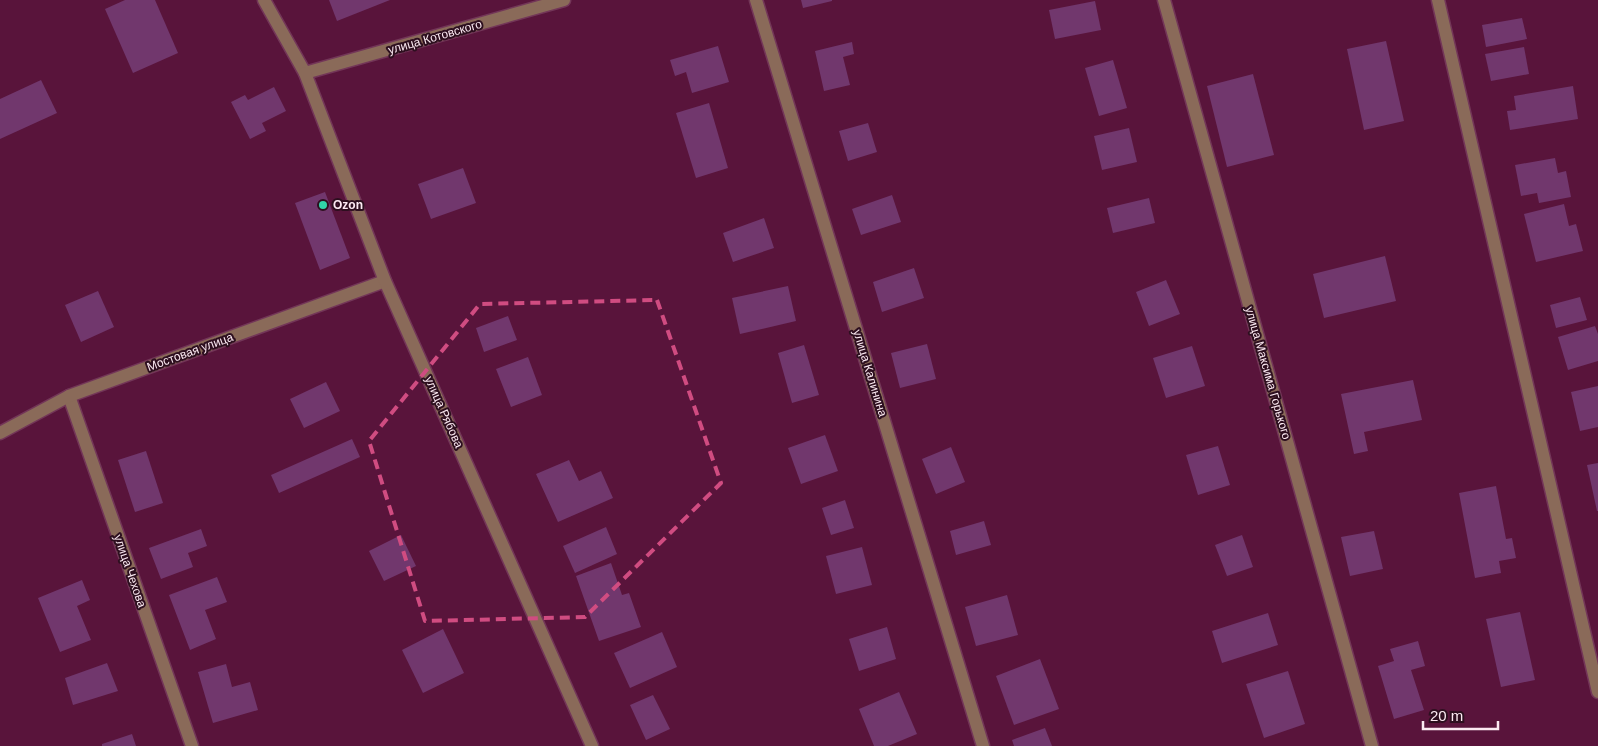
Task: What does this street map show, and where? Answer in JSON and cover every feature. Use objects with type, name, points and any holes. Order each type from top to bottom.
[{"type":"street","name":"улица Рябова","points":[[264,0],[305,73],[385,281],[592,746]]},
{"type":"street","name":"улица Котовского","points":[[305,73],[564,0]]},
{"type":"street","name":"улица Калинина","points":[[756,0],[984,746]]},
{"type":"street","name":"улица Максима Горького","points":[[1164,0],[1372,746]]},
{"type":"street","points":[[1438,0],[1598,692]]},
{"type":"street","name":"Мостовая улица","points":[[0,433],[69,396],[385,281]]},
{"type":"street","name":"улица Чехова","points":[[69,396],[192,746]]},
{"type":"highlighted area","points":[[657,300],[721,483],[585,617],[425,621],[369,441],[480,304]]},
{"type":"building","points":[[125,0],[155,0],[178,53],[133,73],[105,9]]},
{"type":"building","points":[[329,0],[390,0],[337,21]]},
{"type":"building","points":[[801,0],[832,0],[832,1],[803,8]]},
{"type":"building","points":[[1095,1],[1101,30],[1055,39],[1049,10]]},
{"type":"building","points":[[1522,18],[1527,39],[1486,47],[1482,25]]},
{"type":"building","points":[[1386,41],[1404,121],[1364,130],[1347,49]]},
{"type":"building","points":[[852,42],[854,54],[843,57],[850,85],[824,91],[815,51]]},
{"type":"building","points":[[718,46],[729,82],[692,93],[686,72],[675,76],[670,60]]},
{"type":"building","points":[[1524,47],[1529,74],[1491,81],[1485,54]]},
{"type":"building","points":[[1113,60],[1127,108],[1099,116],[1085,68]]},
{"type":"building","points":[[1253,74],[1274,155],[1227,167],[1207,86]]},
{"type":"building","points":[[41,80],[57,113],[0,139],[0,99]]},
{"type":"building","points":[[1573,86],[1578,119],[1510,130],[1507,111],[1516,110],[1514,96]]},
{"type":"building","points":[[274,87],[286,111],[262,123],[266,131],[250,139],[231,102],[245,95],[248,100]]},
{"type":"building","points":[[709,103],[728,168],[696,178],[676,113]]},
{"type":"building","points":[[868,123],[877,152],[848,161],[839,131]]},
{"type":"building","points":[[1129,128],[1137,162],[1102,170],[1094,136]]},
{"type":"building","points":[[1555,158],[1558,173],[1566,171],[1571,197],[1539,203],[1537,193],[1521,196],[1515,165]]},
{"type":"building","points":[[463,168],[476,203],[431,219],[418,184]]},
{"type":"building","points":[[325,192],[350,258],[320,270],[295,203]]},
{"type":"building","points":[[892,195],[901,222],[861,235],[852,209]]},
{"type":"building","points":[[1149,198],[1155,223],[1113,233],[1107,208]]},
{"type":"building","points":[[1564,204],[1569,226],[1576,224],[1583,251],[1536,262],[1524,214]]},
{"type":"building","points":[[764,218],[774,248],[733,262],[723,233]]},
{"type":"building","points":[[1385,256],[1396,301],[1324,318],[1313,274]]},
{"type":"building","points":[[914,268],[924,298],[882,312],[873,282]]},
{"type":"building","points":[[1166,280],[1180,314],[1149,326],[1136,292]]},
{"type":"building","points":[[788,286],[796,321],[740,334],[732,298]]},
{"type":"building","points":[[98,291],[114,327],[81,342],[65,305]]},
{"type":"building","points":[[1580,297],[1587,320],[1556,328],[1550,305]]},
{"type":"building","points":[[508,316],[517,340],[484,352],[476,328]]},
{"type":"building","points":[[1595,326],[1598,334],[1598,361],[1568,370],[1558,337]]},
{"type":"building","points":[[927,344],[936,379],[900,388],[891,353]]},
{"type":"building","points":[[804,345],[819,395],[792,403],[778,353]]},
{"type":"building","points":[[1192,346],[1205,386],[1166,398],[1153,358]]},
{"type":"building","points":[[528,357],[542,395],[511,407],[496,369]]},
{"type":"building","points":[[1413,380],[1422,420],[1364,432],[1368,451],[1354,454],[1341,394]]},
{"type":"building","points":[[326,382],[340,411],[304,428],[290,399]]},
{"type":"building","points":[[1598,386],[1598,427],[1580,431],[1571,392]]},
{"type":"building","points":[[825,435],[838,471],[801,484],[788,448]]},
{"type":"building","points":[[352,439],[360,457],[279,493],[271,475]]},
{"type":"building","points":[[1218,446],[1230,485],[1198,495],[1186,455]]},
{"type":"building","points":[[951,447],[965,482],[936,494],[922,459]]},
{"type":"building","points":[[146,451],[163,503],[135,512],[118,460]]},
{"type":"building","points":[[569,460],[579,481],[601,471],[613,498],[558,522],[536,474]]},
{"type":"building","points":[[1598,463],[1598,511],[1597,511],[1587,465]]},
{"type":"building","points":[[1496,486],[1506,539],[1512,538],[1516,558],[1499,561],[1501,573],[1475,578],[1459,493]]},
{"type":"building","points":[[845,500],[854,528],[831,535],[822,508]]},
{"type":"building","points":[[984,521],[991,545],[956,555],[950,531]]},
{"type":"building","points":[[606,527],[617,554],[575,573],[563,546]]},
{"type":"building","points":[[201,529],[207,546],[188,553],[193,567],[161,579],[149,548]]},
{"type":"building","points":[[1374,531],[1383,569],[1350,576],[1341,537]]},
{"type":"building","points":[[401,535],[416,566],[384,581],[369,551]]},
{"type":"building","points":[[1242,535],[1253,567],[1227,576],[1215,545]]},
{"type":"building","points":[[862,547],[872,585],[836,594],[826,556]]},
{"type":"building","points":[[611,563],[622,595],[629,593],[641,627],[599,641],[576,576]]},
{"type":"building","points":[[217,577],[227,602],[205,610],[216,639],[190,650],[169,595]]},
{"type":"building","points":[[82,580],[90,600],[77,606],[91,640],[60,652],[38,598]]},
{"type":"building","points":[[1007,595],[1018,635],[976,646],[965,607]]},
{"type":"building","points":[[1520,612],[1535,680],[1501,687],[1486,619]]},
{"type":"building","points":[[1268,613],[1278,645],[1222,663],[1212,631]]},
{"type":"building","points":[[887,627],[896,659],[859,671],[849,639]]},
{"type":"building","points":[[443,629],[464,673],[423,693],[402,650]]},
{"type":"building","points":[[662,632],[677,667],[630,688],[614,653]]},
{"type":"building","points":[[1418,641],[1425,666],[1411,670],[1424,710],[1394,719],[1378,666],[1394,661],[1390,649]]},
{"type":"building","points":[[1040,659],[1059,709],[1014,725],[996,676]]},
{"type":"building","points":[[107,663],[118,691],[73,705],[65,678]]},
{"type":"building","points":[[226,664],[232,687],[250,682],[258,710],[213,723],[198,672]]},
{"type":"building","points":[[1288,671],[1305,724],[1264,738],[1246,684]]},
{"type":"building","points":[[899,692],[917,734],[888,746],[874,746],[859,709]]},
{"type":"building","points":[[653,695],[670,729],[646,740],[630,705]]},
{"type":"building","points":[[1045,728],[1052,746],[1014,746],[1012,740]]},
{"type":"building","points":[[132,734],[136,746],[102,746],[102,744]]},
{"type":"place","name":"Ozon","points":[[323,205]]}]
